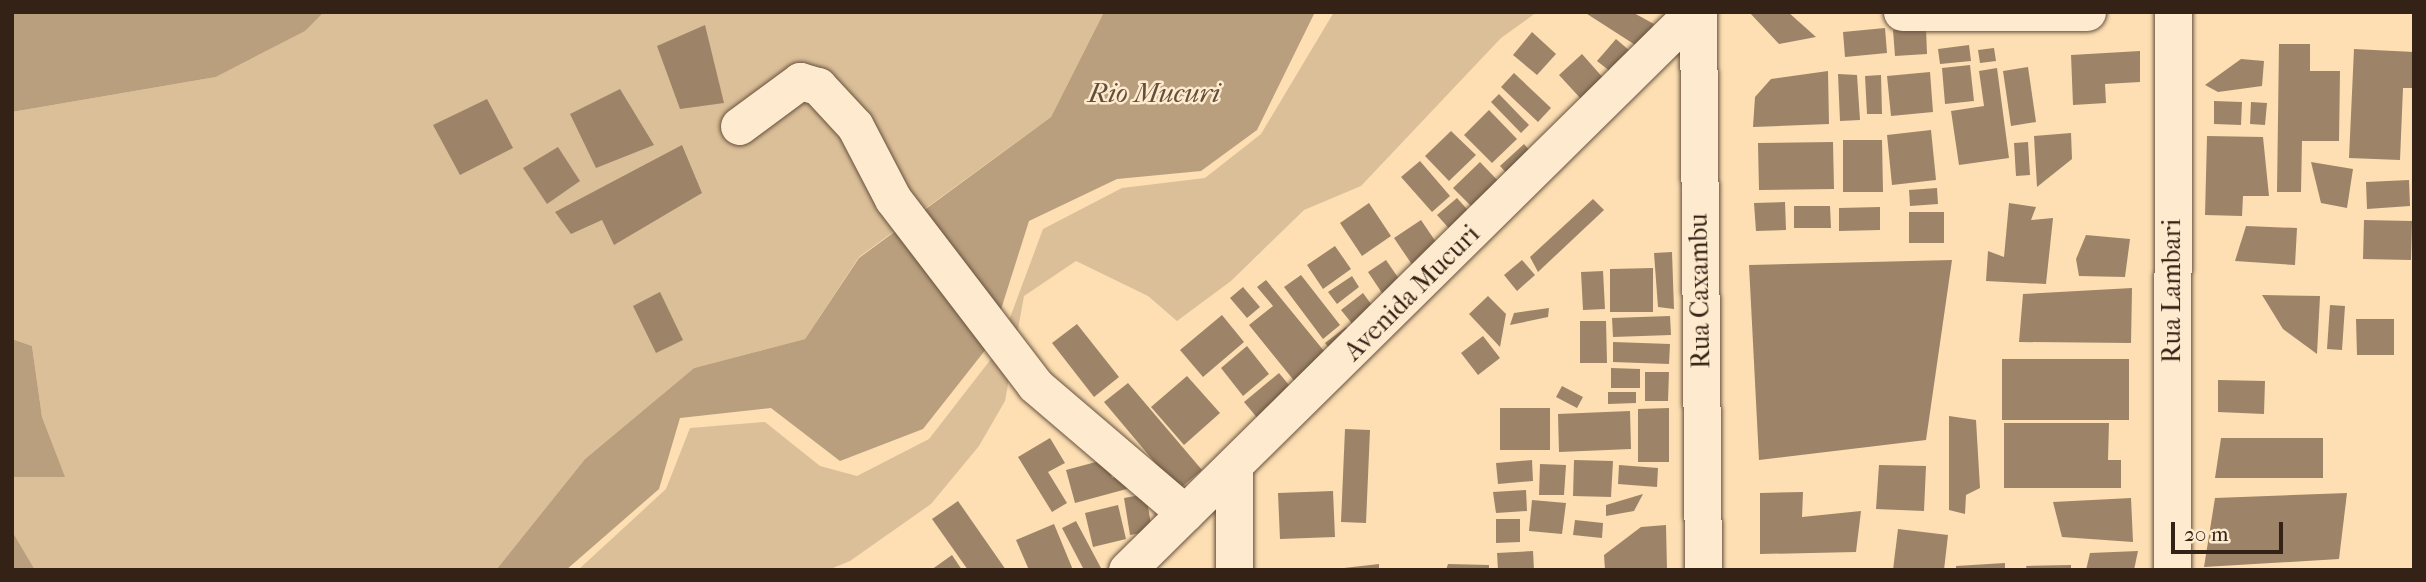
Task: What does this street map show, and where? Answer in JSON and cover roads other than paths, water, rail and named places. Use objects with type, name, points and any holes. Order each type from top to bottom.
[{"type":"street","name":"Avenida Mucuri","points":[[1127,570],[1234,470],[1695,12]]},
{"type":"street","name":"Rua Caxambu","points":[[1695,12],[1703,570]]},
{"type":"street","points":[[1902,12],[2087,12]]},
{"type":"street","name":"Rua Lambari","points":[[2172,570],[2173,12]]},
{"type":"street","points":[[739,126],[789,88],[808,81],[855,126],[893,199],[1035,385],[1185,513]]},
{"type":"street","points":[[1234,470],[1234,570]]},
{"type":"water","points":[[12,12],[324,12],[305,31],[216,77],[12,112]]},
{"type":"water","name":"Rio Mucuri","points":[[1104,12],[1315,12],[1257,130],[1201,171],[1117,179],[1029,221],[990,344],[923,429],[840,461],[771,408],[680,418],[659,489],[566,570],[496,570],[585,459],[694,368],[805,339],[859,258],[1051,117]]},
{"type":"water","points":[[12,339],[32,346],[42,417],[65,477],[12,477]]},
{"type":"water","points":[[12,531],[35,570],[12,570]]}]
